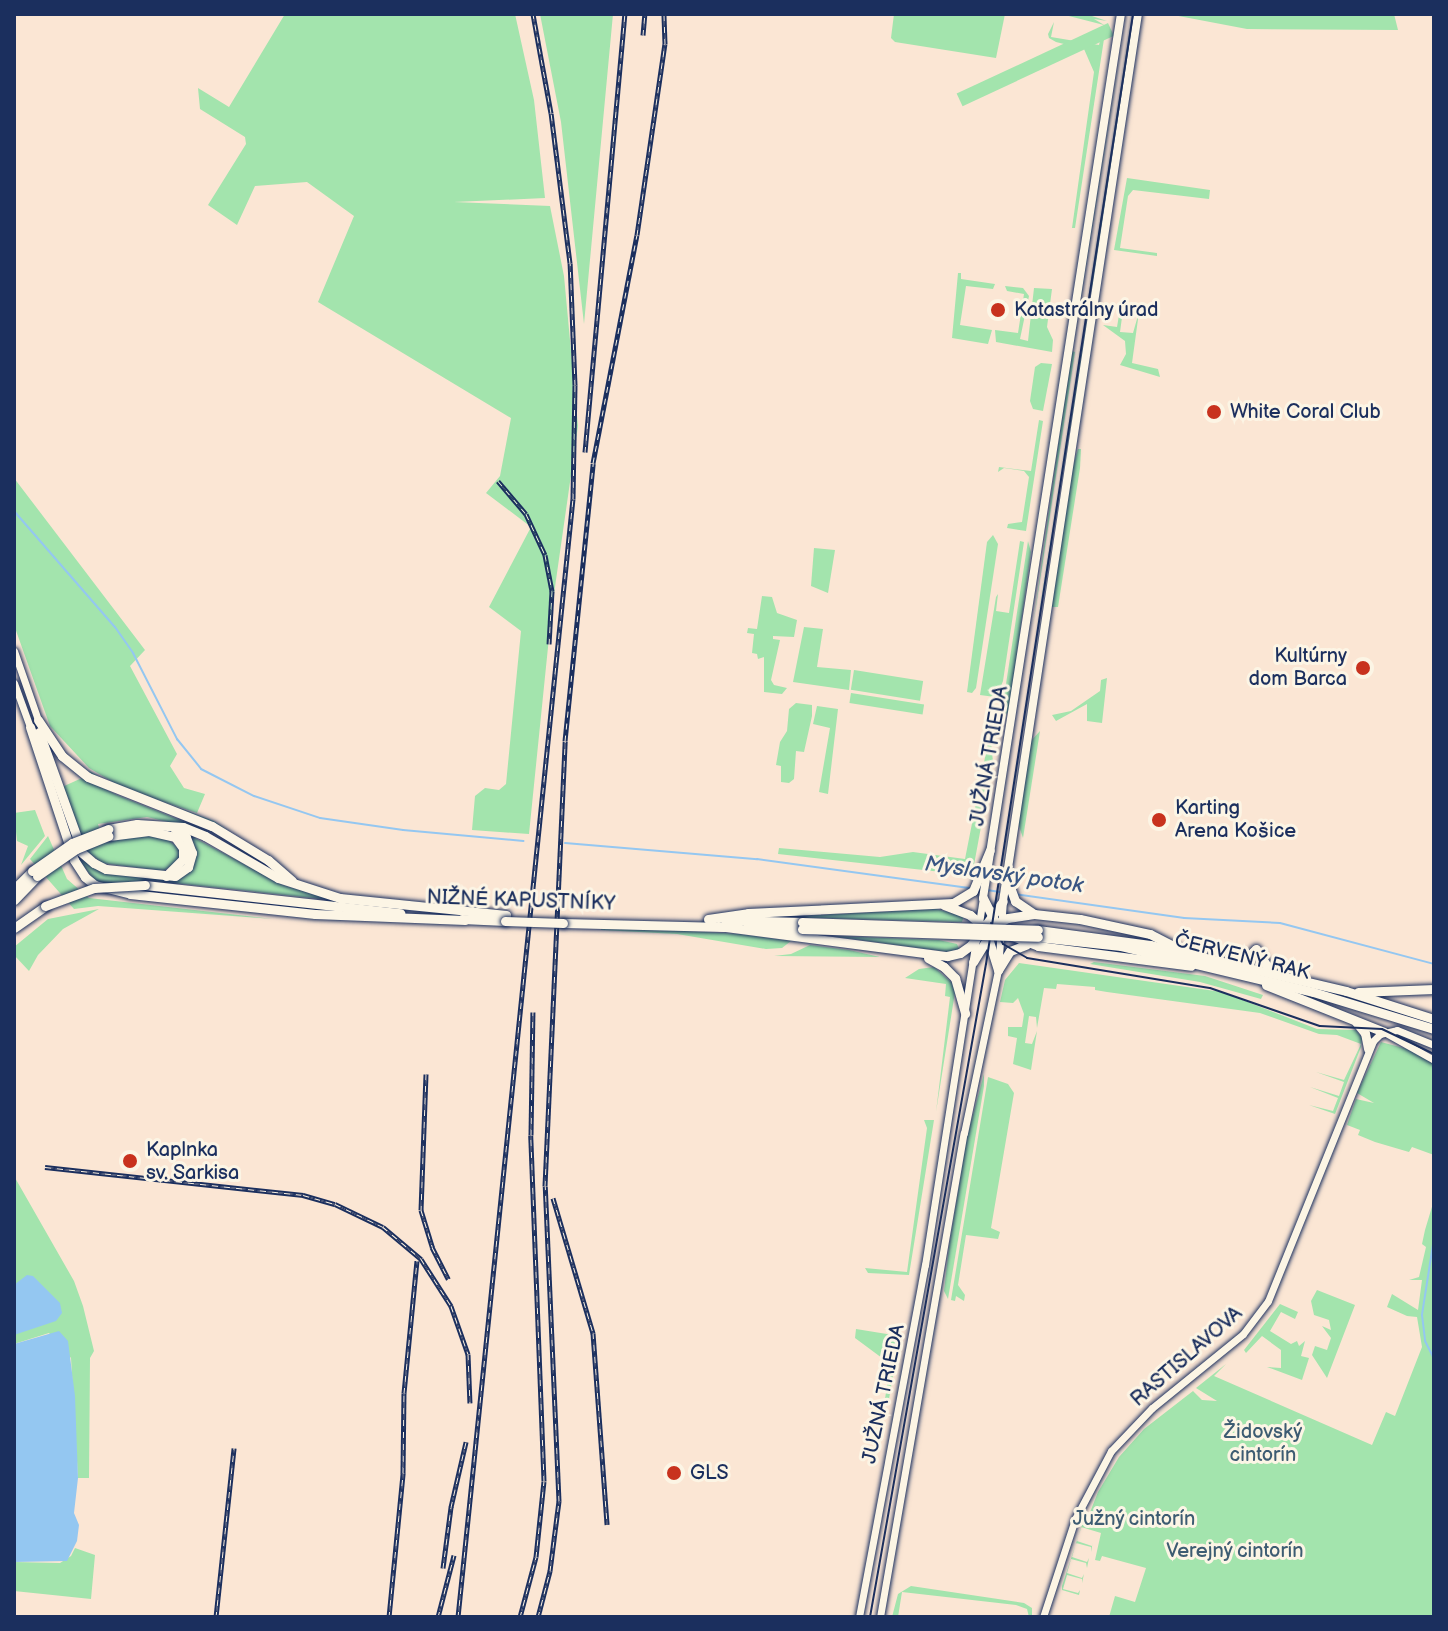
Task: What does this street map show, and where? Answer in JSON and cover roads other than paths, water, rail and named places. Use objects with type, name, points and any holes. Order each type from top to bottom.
[{"type":"highway","points":[[34,723],[68,840],[85,877],[95,885],[120,893],[315,914],[465,920]]},
{"type":"highway","points":[[34,723],[83,853]]},
{"type":"highway","points":[[34,723],[62,756],[88,777],[212,826],[268,860],[297,886]]},
{"type":"highway","points":[[68,840],[106,869],[166,876],[185,870],[192,849],[179,831],[162,825]]},
{"type":"highway","points":[[14,889],[69,853],[109,833],[162,825],[205,836],[297,886]]},
{"type":"highway","points":[[109,833],[149,831],[175,837],[182,845],[183,859],[166,876]]},
{"type":"highway","points":[[708,919],[748,913],[960,901],[982,882],[990,850]]},
{"type":"highway","points":[[14,900],[34,874]]},
{"type":"highway","points":[[1007,883],[1015,901],[1034,914]]},
{"type":"highway","name":"NIŽNÉ KAPUSTNÍKY","points":[[14,928],[45,906],[86,890],[145,885],[465,920],[505,918]]},
{"type":"highway","name":"NIŽNÉ KAPUSTNÍKY","points":[[297,886],[386,905],[505,918],[708,919],[800,930]]},
{"type":"highway","points":[[983,897],[998,923],[1029,945]]},
{"type":"highway","points":[[998,923],[1004,900]]},
{"type":"highway","points":[[941,904],[984,928],[998,970]]},
{"type":"highway","points":[[800,930],[824,942],[913,954],[957,954],[977,939],[984,928],[1034,914],[1080,919],[1150,934],[1184,952]]},
{"type":"highway","name":"NIŽNÉ KAPUSTNÍKY","points":[[601,920],[800,930],[1038,934]]},
{"type":"highway","points":[[973,962],[984,928]]},
{"type":"highway","name":"ČERVENÝ RAK","points":[[1038,934],[1097,935],[1184,952],[1434,1029]]},
{"type":"highway","name":"ČERVENÝ RAK","points":[[1038,934],[1121,946],[1206,966],[1271,972],[1346,991],[1434,1019]]},
{"type":"highway","points":[[998,970],[1013,948],[1029,945],[1177,966],[1206,966]]},
{"type":"highway","points":[[1271,972],[1256,949],[1240,970],[1384,1032]]},
{"type":"highway","points":[[913,954],[937,962],[951,973],[959,984],[965,1014]]},
{"type":"highway","points":[[1346,991],[1434,989]]},
{"type":"highway","points":[[1353,1020],[1365,1033],[1368,1049]]},
{"type":"main road","name":"JUŽNÁ TRIEDA","points":[[990,850],[1121,14]]},
{"type":"main road","name":"JUŽNÁ TRIEDA","points":[[1004,900],[1138,14]]},
{"type":"main road","points":[[982,882],[983,897]]},
{"type":"street","points":[[14,651],[34,723]]},
{"type":"street","points":[[14,683],[34,723]]},
{"type":"street","points":[[983,897],[984,928]]},
{"type":"street","name":"JUŽNÁ TRIEDA","points":[[880,1617],[962,1144],[998,970],[998,923]]},
{"type":"street","name":"JUŽNÁ TRIEDA","points":[[859,1617],[888,1447],[920,1294],[977,939]]},
{"type":"street","points":[[1384,1032],[1402,1031],[1434,1045]]},
{"type":"street","points":[[1384,1032],[1434,1060]]},
{"type":"street","name":"RASTISLAVOVA","points":[[1043,1617],[1082,1501],[1111,1451],[1152,1408],[1243,1334],[1268,1301],[1368,1049],[1384,1032]]},
{"type":"water","points":[[27,1275],[33,1276],[60,1303],[62,1313],[56,1321],[14,1335],[14,1285]]},
{"type":"water","points":[[59,1331],[68,1341],[75,1396],[78,1478],[74,1513],[79,1525],[77,1541],[67,1561],[14,1562],[14,1344]]},
{"type":"waterway","name":"Myslavský potok","points":[[14,511],[115,627],[133,653],[177,739],[201,769],[254,796],[320,818],[403,830],[524,841]]},
{"type":"waterway","name":"Myslavský potok","points":[[565,843],[757,859],[969,888]]},
{"type":"waterway","name":"Myslavský potok","points":[[987,890],[1000,892]]},
{"type":"waterway","name":"Myslavský potok","points":[[1015,894],[1184,918],[1280,923],[1434,964]]},
{"type":"waterway","points":[[1434,1238],[1422,1315],[1425,1341],[1434,1359]]},
{"type":"tram line","points":[[870,1617],[986,964],[1133,14]]},
{"type":"tram line","points":[[991,923],[1003,944],[1027,958],[1210,988],[1320,1026],[1382,1029],[1434,1054]]},
{"type":"railway","points":[[458,1617],[573,499],[575,385],[570,263],[551,113],[533,14]]},
{"type":"railway","points":[[585,452],[625,14]]},
{"type":"railway","points":[[643,35],[645,14]]},
{"type":"railway","points":[[538,1617],[550,1571],[559,1501],[545,1186],[565,741],[593,463],[637,235],[665,44],[664,14]]},
{"type":"railway","points":[[498,481],[526,514],[545,555],[552,591],[549,644]]},
{"type":"railway","points":[[520,1617],[536,1557],[544,1481],[531,1135],[533,1012]]},
{"type":"railway","points":[[426,1074],[421,1210],[432,1247],[448,1279]]},
{"type":"railway","points":[[45,1167],[303,1195],[335,1204],[383,1227],[421,1259],[451,1306],[468,1354],[470,1403]]},
{"type":"railway","points":[[553,1198],[593,1333],[607,1524]]},
{"type":"railway","points":[[389,1617],[403,1473],[404,1393],[417,1261]]},
{"type":"railway","points":[[443,1568],[451,1507],[466,1442]]},
{"type":"railway","points":[[216,1617],[234,1448]]},
{"type":"railway","points":[[438,1617],[454,1555]]},
{"type":"place","name":"Katastrálny úrad","points":[[998,310]]},
{"type":"place","name":"White Coral Club","points":[[1214,412]]},
{"type":"place","name":"Kultúrny dom Barca","points":[[1363,668]]},
{"type":"place","name":"Karting Arena Košice","points":[[1159,820]]},
{"type":"place","name":"Kaplnka sv. Sarkisa","points":[[130,1161]]},
{"type":"place","name":"GLS","points":[[674,1473]]},
{"type":"park label","name":"Židovský cintorín","points":[[1263,1444]]},
{"type":"park label","name":"Južný cintorín","points":[[1134,1519]]},
{"type":"park label","name":"Verejný cintorín","points":[[1235,1551]]}]
